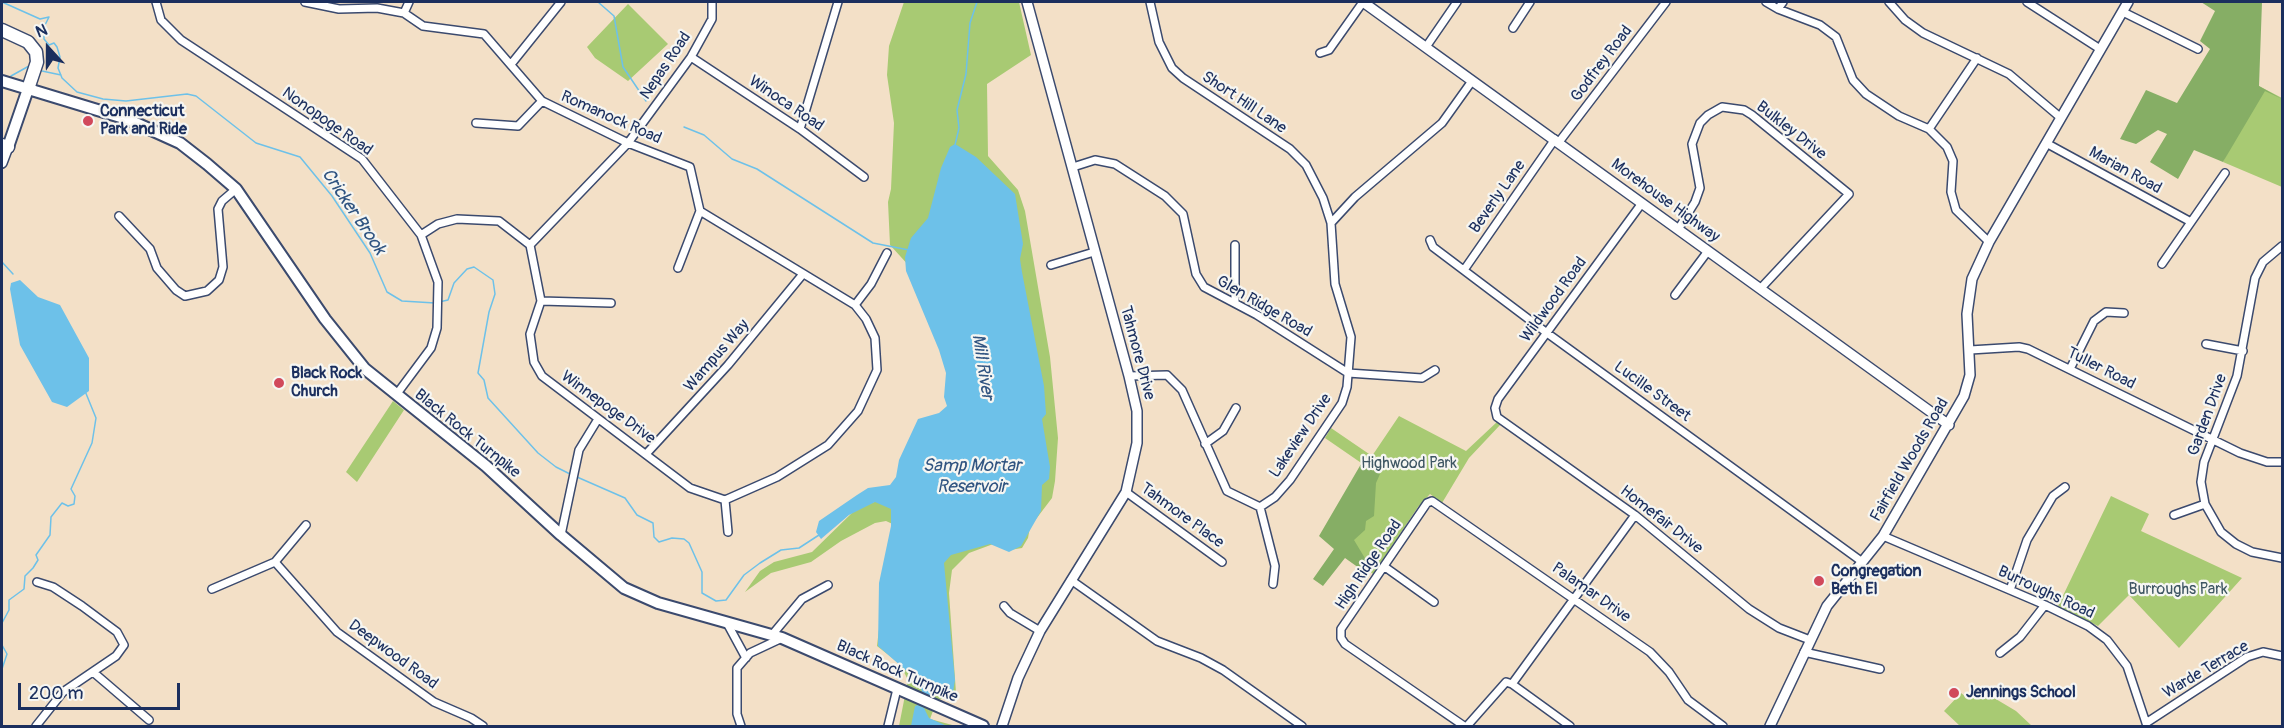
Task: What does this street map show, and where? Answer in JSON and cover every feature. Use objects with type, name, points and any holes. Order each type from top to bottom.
[{"type":"highway","points":[[2,30],[28,42],[36,52],[37,62],[28,89]]},
{"type":"main road","name":"Black Rock Turnpike","points":[[2,81],[127,119],[180,143],[236,189],[345,346],[365,369],[486,466],[561,535],[624,588],[658,603],[777,637],[982,726]]},
{"type":"main road","points":[[4,146],[28,89]]},
{"type":"street","name":"Nonopoge Road","points":[[156,2],[161,20],[181,40],[362,159],[421,235],[438,282],[440,311],[431,348],[396,395]]},
{"type":"street","name":"Romanock Road","points":[[305,2],[339,9],[377,8],[404,13],[423,26],[484,34],[512,63],[542,101],[628,144],[690,167],[700,211]]},
{"type":"street","points":[[404,13],[409,2]]},
{"type":"street","points":[[512,63],[561,2]]},
{"type":"street","name":"Nepas Road","points":[[530,245],[628,144],[691,57],[712,19],[712,2]]},
{"type":"street","points":[[800,129],[838,2]]},
{"type":"street","name":"Tahmore Drive","points":[[1002,726],[1017,678],[1040,630],[1126,492],[1137,443],[1137,411],[1129,376],[1027,2]]},
{"type":"street","name":"Short Hill Lane","points":[[1150,2],[1159,42],[1172,68],[1183,78],[1290,149],[1306,165],[1323,198],[1331,223]]},
{"type":"street","points":[[1320,53],[1329,50],[1363,2]]},
{"type":"street","name":"Morehouse Highway","points":[[1363,2],[1949,425]]},
{"type":"street","points":[[1426,47],[1457,2]]},
{"type":"street","points":[[1513,28],[1530,2]]},
{"type":"street","name":"Godfrey Road","points":[[1557,140],[1666,2]]},
{"type":"street","points":[[1766,2],[1820,25],[1836,37],[1842,60],[1853,80],[1866,94],[1899,116],[1929,129],[1947,147],[1953,161],[1951,192],[1956,210],[1989,242]]},
{"type":"street","points":[[1778,9],[1783,2]]},
{"type":"street","points":[[1889,2],[1914,27],[2009,74],[2061,118]]},
{"type":"street","points":[[2027,2],[2100,49]]},
{"type":"street","name":"Fairfield Woods Road","points":[[1770,726],[1827,606],[1861,561],[1884,536],[1964,396],[1970,375],[1967,314],[1972,279],[1989,242],[2128,2]]},
{"type":"street","points":[[2123,12],[2198,49]]},
{"type":"street","name":"Winoca Road","points":[[691,57],[800,129],[864,177]]},
{"type":"street","points":[[1929,129],[1977,58]]},
{"type":"street","points":[[1331,223],[1355,197],[1442,123],[1472,81]]},
{"type":"street","points":[[476,123],[518,126],[542,101]]},
{"type":"street","name":"Bulkley Drive","points":[[1679,228],[1695,202],[1700,188],[1692,144],[1700,123],[1722,107],[1735,108],[1752,115],[1849,194],[1761,288]]},
{"type":"street","name":"Beverly Lane","points":[[1464,270],[1557,140]]},
{"type":"street","name":"Marian Road","points":[[2046,143],[2192,222]]},
{"type":"street","points":[[2,163],[4,146]]},
{"type":"street","name":"Glen Ridge Road","points":[[1073,167],[1095,160],[1114,164],[1165,196],[1183,214],[1196,274],[1204,287],[1235,302],[1348,373],[1422,378],[1436,370]]},
{"type":"street","points":[[2162,264],[2225,173]]},
{"type":"street","points":[[119,216],[150,249],[160,274],[176,290],[185,296],[207,291],[219,280],[223,267],[218,209],[222,201],[236,189]]},
{"type":"street","name":"Wildwood Road","points":[[1497,417],[1495,408],[1498,399],[1642,203]]},
{"type":"street","points":[[678,268],[700,211],[855,305],[866,319],[875,338],[877,370],[858,411],[828,445],[777,477],[724,500],[728,532]]},
{"type":"street","points":[[421,235],[438,224],[457,219],[499,221],[530,245]]},
{"type":"street","name":"Lakeview Drive","points":[[1260,507],[1275,497],[1290,480],[1342,403],[1348,373],[1351,337],[1335,284],[1331,223]]},
{"type":"street","name":"Lucille Street","points":[[1430,240],[1433,247],[1547,333],[1861,561]]},
{"type":"street","name":"Winnepoge Drive","points":[[530,245],[541,301],[530,334],[534,362],[542,376],[647,453],[690,488],[724,500]]},
{"type":"street","points":[[1235,245],[1235,302]]},
{"type":"street","name":"Garden Drive","points":[[2283,246],[2264,262],[2255,278],[2243,351],[2232,394],[2204,462],[2201,482],[2205,504],[2221,532],[2236,544],[2252,552],[2283,558]]},
{"type":"street","points":[[1676,295],[1708,251]]},
{"type":"street","points":[[1051,264],[1094,252]]},
{"type":"street","points":[[855,305],[871,284],[887,253]]},
{"type":"street","name":"Wampus Way","points":[[647,453],[728,365],[803,274]]},
{"type":"street","points":[[541,301],[611,303]]},
{"type":"street","points":[[2070,369],[2094,321],[2106,312],[2124,314]]},
{"type":"street","points":[[2206,344],[2243,351]]},
{"type":"street","name":"Tuller Road","points":[[1970,350],[2019,347],[2070,369],[2213,441],[2267,462],[2283,462]]},
{"type":"street","points":[[1129,376],[1167,375],[1182,390],[1227,490],[1260,507],[1275,566],[1273,584]]},
{"type":"street","points":[[1205,444],[1223,430],[1236,408]]},
{"type":"street","name":"Homefair Drive","points":[[1497,417],[1635,515],[1749,609],[1779,628],[1809,640]]},
{"type":"street","points":[[561,535],[579,450],[598,419]]},
{"type":"street","points":[[2010,590],[2027,540],[2053,496],[2066,487]]},
{"type":"street","name":"Tahmore Place","points":[[1126,492],[1222,562]]},
{"type":"street","name":"High Ridge Road","points":[[1427,502],[1341,629],[1341,638],[1345,644],[1465,726],[1501,684],[1512,684]]},
{"type":"street","name":"Palamar Drive","points":[[1427,502],[1437,502],[1650,652],[1669,672],[1688,700],[1724,726]]},
{"type":"street","points":[[2174,515],[2205,504]]},
{"type":"street","points":[[1570,726],[1512,684],[1635,515]]},
{"type":"street","points":[[212,589],[275,562],[306,525]]},
{"type":"street","name":"Burroughs Road","points":[[1884,536],[2045,605],[2088,626],[2107,640],[2121,655],[2133,678],[2146,725]]},
{"type":"street","name":"Deepwood Road","points":[[275,562],[337,632],[434,702],[471,718],[483,726]]},
{"type":"street","points":[[1385,567],[1434,602]]},
{"type":"street","points":[[1071,580],[1157,641],[1201,658],[1223,670],[1302,726]]},
{"type":"street","points":[[36,726],[63,692],[116,656],[124,645],[117,632],[82,606],[53,587],[37,582]]},
{"type":"street","points":[[741,726],[737,714],[737,668],[750,653],[777,637],[802,599],[828,585]]},
{"type":"street","points":[[2000,652],[2020,636],[2045,605]]},
{"type":"street","points":[[1004,606],[1010,613],[1040,630]]},
{"type":"street","points":[[727,622],[746,658]]},
{"type":"street","points":[[1804,652],[1880,669]]},
{"type":"street","name":"Warde Terrace","points":[[2146,725],[2247,657],[2263,652],[2283,656]]},
{"type":"street","points":[[93,672],[149,720]]},
{"type":"street","points":[[888,726],[897,689]]},
{"type":"green space","name":"Samp Mortar Reservoir","points":[[904,2],[1019,2],[1031,55],[987,84],[988,156],[1018,190],[1025,211],[1050,357],[1058,438],[1055,481],[1052,498],[1030,527],[1028,538],[1022,548],[1010,550],[996,543],[969,553],[952,570],[949,593],[956,693],[954,696],[937,700],[930,719],[956,726],[899,726],[908,680],[900,664],[877,646],[879,629],[886,611],[897,526],[886,521],[875,523],[841,541],[811,562],[771,573],[745,592],[760,571],[774,562],[812,552],[855,510],[898,492],[963,406],[911,268],[890,245],[888,202],[891,189],[894,123],[887,75],[889,46]]},
{"type":"green space","points":[[2201,2],[2262,2],[2259,86],[2282,99],[2265,91],[2223,162],[2194,150],[2178,179],[2150,162],[2167,134],[2158,130],[2136,144],[2120,139],[2146,90],[2177,103],[2210,49],[2200,41],[2215,11]]},
{"type":"green space","points":[[628,4],[668,44],[628,81],[595,58],[587,47]]},
{"type":"green space","points":[[2259,86],[2282,98],[2282,187],[2223,162]]},
{"type":"green space","points":[[393,401],[404,410],[357,482],[346,472]]},
{"type":"green space","name":"Highwood Park","points":[[1399,416],[1466,451],[1498,421],[1501,424],[1469,458],[1442,503],[1430,494],[1418,507],[1373,574],[1325,536],[1370,469],[1325,438],[1331,428],[1372,456]]},
{"type":"green space","points":[[1361,464],[1380,474],[1376,483],[1374,516],[1366,521],[1365,530],[1354,540],[1369,565],[1366,573],[1345,558],[1323,586],[1313,579],[1334,549],[1319,536]]},
{"type":"green space","name":"Burroughs Park","points":[[2111,496],[2149,514],[2141,531],[2242,578],[2179,648],[2129,595],[2098,626],[2058,606]]},
{"type":"green space","points":[[1979,689],[2016,711],[2032,726],[1960,726],[1944,711],[1961,693],[1966,697]]},
{"type":"water","name":"Samp Mortar Reservoir","points":[[955,144],[976,157],[1015,194],[1023,244],[1020,259],[1044,386],[1046,414],[1042,419],[1050,467],[1049,479],[1042,485],[1041,511],[1021,546],[1009,552],[990,544],[951,555],[944,563],[955,680],[953,692],[930,697],[923,694],[918,681],[878,646],[879,583],[891,526],[891,509],[875,502],[849,515],[821,539],[816,532],[819,521],[868,488],[890,485],[896,477],[899,460],[918,419],[939,413],[947,406],[944,397],[946,373],[939,350],[906,271],[905,257],[911,238],[928,218],[941,168],[950,147]]},
{"type":"water","points":[[20,280],[38,297],[60,305],[89,358],[89,391],[67,407],[52,402],[20,345],[10,289],[11,283]]},
{"type":"water","points":[[915,706],[924,708],[929,718],[947,726],[911,726]]},
{"type":"waterway","name":"Cricker Brook","points":[[2,2],[40,19],[49,17],[44,27],[44,39],[49,45],[54,43],[57,47],[60,57],[58,68],[62,78],[77,92],[103,99],[126,101],[187,94],[196,96],[256,143],[300,157],[332,196],[370,253],[387,292],[402,301],[435,303]]},
{"type":"waterway","points":[[598,2],[614,16],[623,67],[646,101]]},
{"type":"waterway","name":"Mill River","points":[[955,145],[959,128],[957,110],[966,74],[970,23],[977,2]]},
{"type":"waterway","points":[[11,76],[29,66]]},
{"type":"waterway","points":[[42,71],[61,75]]},
{"type":"waterway","points":[[684,127],[704,135],[732,159],[757,169],[873,243],[909,250]]},
{"type":"waterway","points":[[2,262],[13,274]]},
{"type":"waterway","name":"Cricker Brook","points":[[439,302],[448,300],[454,283],[467,269],[474,267],[493,280],[495,294],[489,312],[478,373],[484,380],[488,398],[538,453],[556,467],[572,475]]},
{"type":"waterway","points":[[2,623],[9,610],[9,600],[24,589],[25,576],[38,560],[36,555],[50,535],[51,517],[62,503],[68,506],[74,504],[75,496],[71,489],[92,443],[96,418],[85,391]]},
{"type":"waterway","name":"Cricker Brook","points":[[577,477],[625,498],[637,515],[653,523],[654,537],[659,542],[672,538],[684,539],[689,543],[702,572],[702,593],[716,601],[726,600],[744,575],[760,563],[781,550],[799,548],[819,535]]},
{"type":"waterway","points":[[2,645],[7,654],[2,669]]},
{"type":"place","name":"Connecticut Park and Ride","points":[[88,121]]},
{"type":"place","name":"Black Rock Church","points":[[279,383]]},
{"type":"place","name":"Congregation Beth El","points":[[1819,581]]},
{"type":"place","name":"Jennings School","points":[[1954,693]]}]
